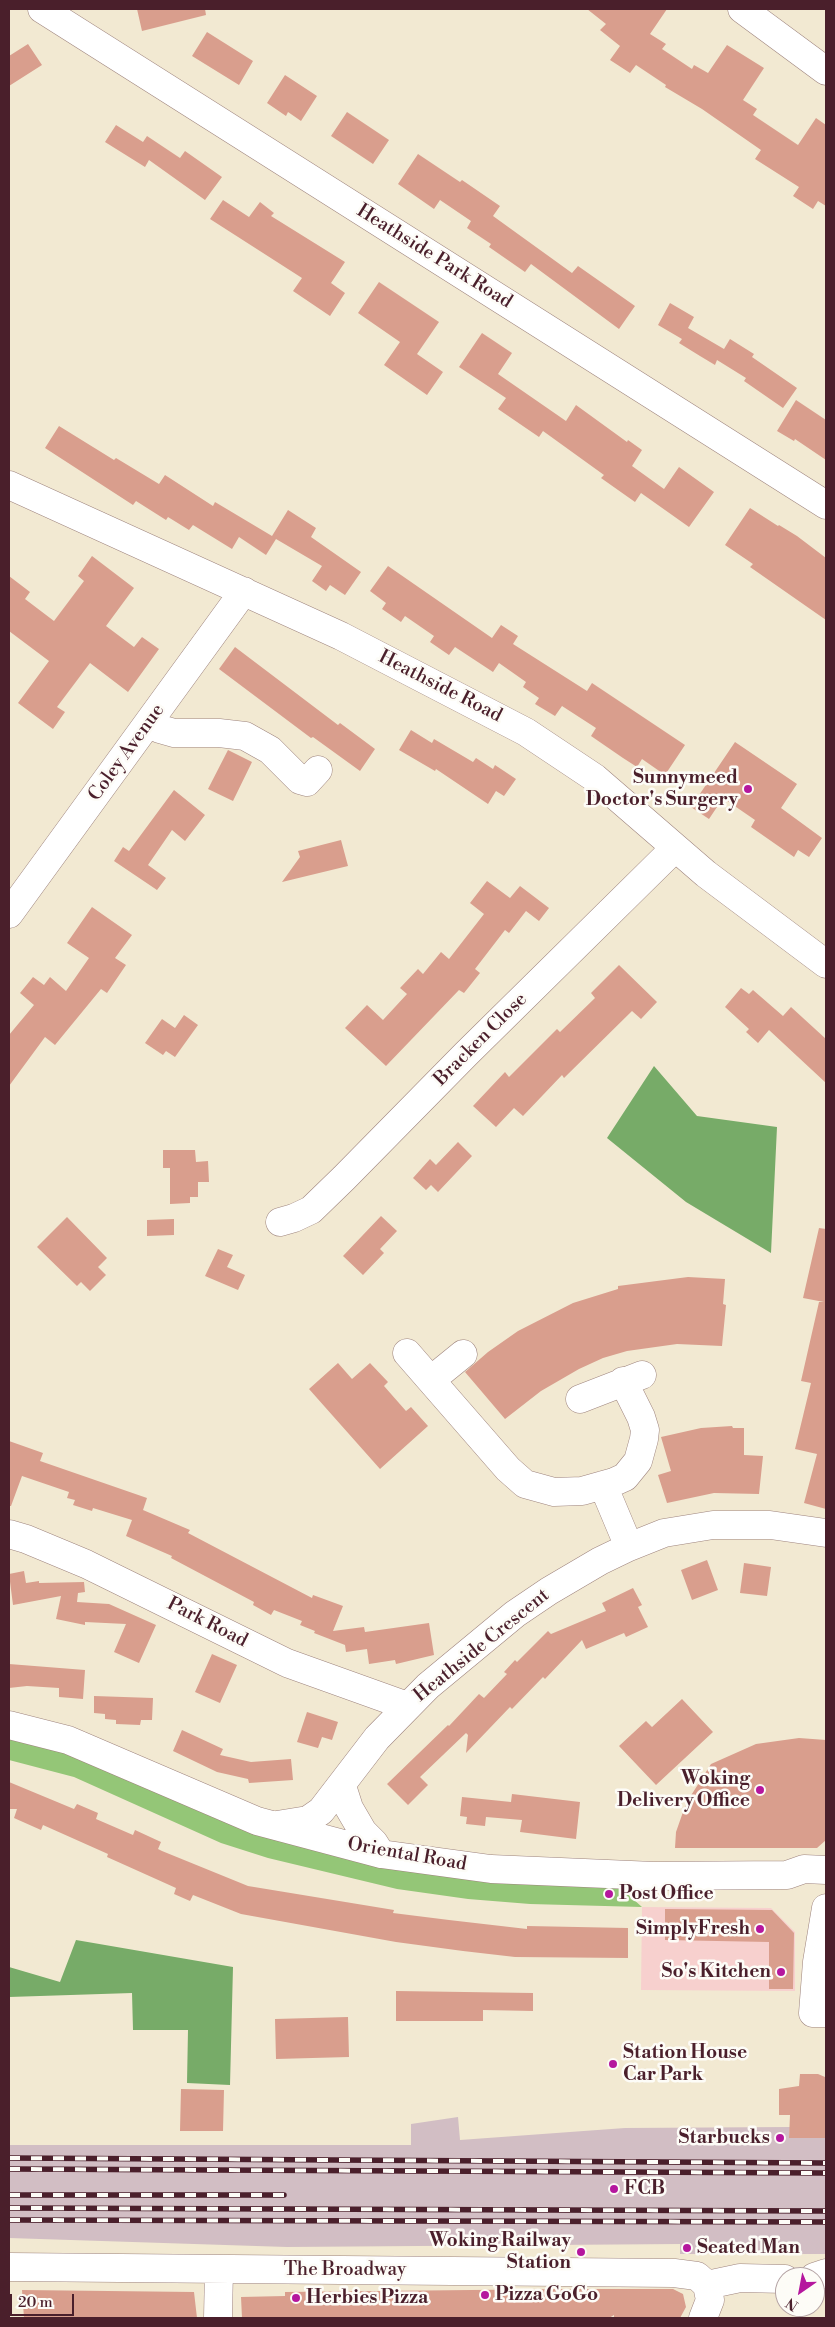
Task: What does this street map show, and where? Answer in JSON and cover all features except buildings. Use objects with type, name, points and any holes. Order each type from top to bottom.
[{"type":"street","name":"Heathside Park Road","points":[[42,9],[826,505]]},
{"type":"street","points":[[742,9],[826,71]]},
{"type":"street","name":"Heathside Road","points":[[9,485],[341,636],[526,732],[595,778],[675,848],[746,905],[826,964]]},
{"type":"street","name":"Coley Avenue","points":[[9,914],[244,591]]},
{"type":"street","points":[[150,722],[160,730],[174,733],[219,733],[245,736],[270,750],[300,780],[307,782],[318,770]]},
{"type":"street","name":"Bracken Close","points":[[280,1222],[311,1210],[675,848]]},
{"type":"street","points":[[407,1353],[508,1469],[525,1484],[561,1492],[582,1491],[625,1477],[638,1461],[645,1430],[633,1378],[580,1399]]},
{"type":"street","points":[[431,1380],[462,1354]]},
{"type":"street","points":[[603,1485],[629,1547]]},
{"type":"street","name":"Heathside Crescent","points":[[273,1826],[308,1820],[322,1811],[378,1738],[428,1686],[522,1609],[549,1590],[629,1547],[664,1534],[713,1525],[770,1526],[826,1533]]},
{"type":"street","name":"Park Road","points":[[9,1534],[26,1539],[86,1564],[287,1663],[407,1706]]},
{"type":"street","name":"Oriental Road","points":[[9,1725],[42,1732],[93,1749],[212,1803],[273,1826],[380,1854],[491,1869],[654,1876],[787,1875],[804,1869],[826,1869]]},
{"type":"street","points":[[342,1786],[350,1808],[363,1832],[374,1843],[380,1854]]},
{"type":"street","points":[[787,1875],[801,1881],[817,1895],[825,1911],[820,2013]]},
{"type":"street","name":"The Broadway","points":[[9,2267],[657,2272],[697,2276],[707,2285]]},
{"type":"street","points":[[218,2318],[219,2269]]},
{"type":"street","points":[[703,2318],[710,2300],[707,2285],[740,2278],[775,2279]]},
{"type":"shaded area","points":[[642,1907],[771,1908],[795,1932],[795,1991],[641,1990]]},
{"type":"shaded area","points":[[458,2117],[460,2140],[625,2128],[790,2127],[789,2138],[826,2138],[826,2254],[680,2254],[680,2244],[287,2247],[9,2238],[9,2145],[411,2145],[411,2124]]},
{"type":"green space","points":[[654,1066],[697,1116],[777,1127],[771,1253],[686,1202],[607,1138]]},
{"type":"green space","points":[[9,1735],[56,1744],[239,1824],[613,1881],[642,1907],[530,1904],[468,1899],[397,1889],[268,1858],[221,1843],[74,1777],[9,1760]]},
{"type":"green space","points":[[76,1940],[233,1967],[230,2085],[187,2083],[188,2030],[133,2030],[132,1993],[9,1997],[9,1967],[60,1982]]},
{"type":"railway","points":[[9,2158],[826,2163]]},
{"type":"railway","points":[[9,2169],[826,2173]]},
{"type":"railway","points":[[9,2195],[284,2195]]},
{"type":"railway","points":[[9,2208],[826,2211]]},
{"type":"railway","points":[[9,2220],[826,2222]]},
{"type":"place","name":"Sunnymeed Doctor's Surgery","points":[[748,789]]},
{"type":"place","name":"Woking Delivery Office","points":[[760,1790]]},
{"type":"place","name":"Post Office","points":[[609,1894]]},
{"type":"place","name":"SimplyFresh","points":[[760,1929]]},
{"type":"place","name":"So's Kitchen","points":[[781,1972]]},
{"type":"place","name":"Station House Car Park","points":[[613,2064]]},
{"type":"place","name":"Starbucks","points":[[780,2138]]},
{"type":"place","name":"FCB","points":[[614,2189]]},
{"type":"place","name":"Seated Man","points":[[687,2248]]},
{"type":"place","name":"Woking Railway Station","points":[[581,2252]]},
{"type":"place","name":"Pizza GoGo","points":[[485,2295]]},
{"type":"place","name":"Herbies Pizza","points":[[296,2298]]}]
